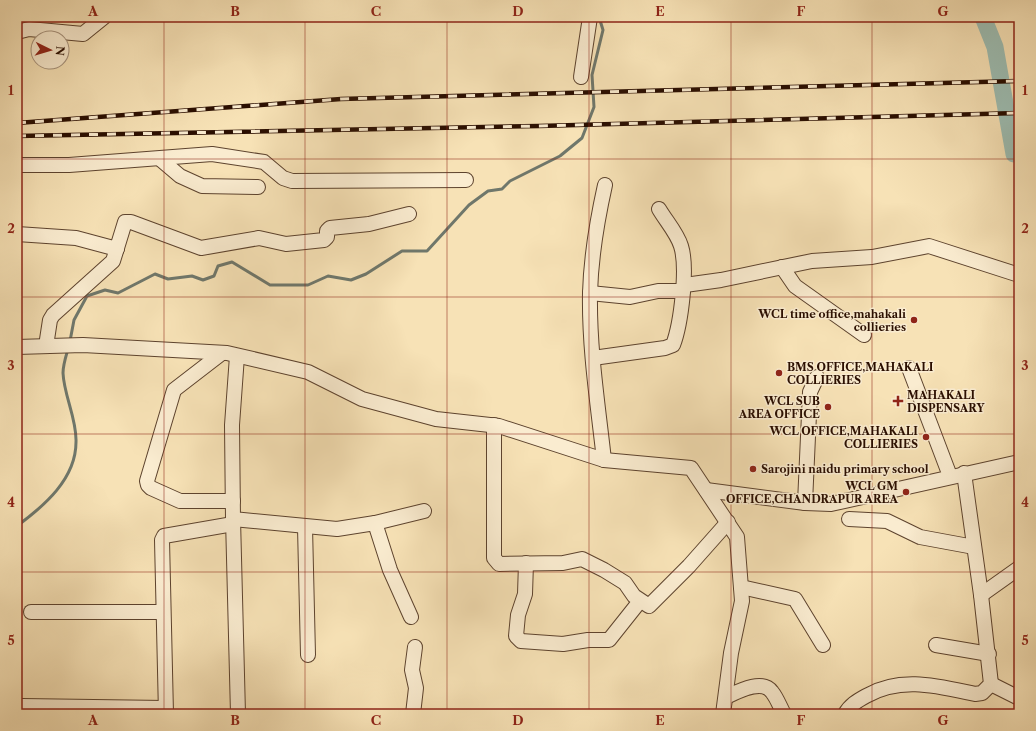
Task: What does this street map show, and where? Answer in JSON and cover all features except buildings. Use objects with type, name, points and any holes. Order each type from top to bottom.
[{"type":"street","points":[[17,32],[29,30],[83,34],[104,17]]},
{"type":"street","points":[[581,76],[590,17]]},
{"type":"street","points":[[17,165],[69,165],[212,154],[254,160],[268,164],[283,178],[292,181],[466,180]]},
{"type":"street","points":[[160,159],[180,176],[202,186],[258,187]]},
{"type":"street","points":[[604,460],[593,358],[590,293],[595,234],[605,185]]},
{"type":"street","points":[[593,358],[665,348],[673,345],[684,288],[681,247],[659,209]]},
{"type":"street","points":[[47,346],[51,317],[110,264],[115,257],[123,224],[128,222],[201,248],[259,238],[286,244],[324,240],[328,237],[328,231],[330,228],[369,224],[409,214]]},
{"type":"street","points":[[18,238],[78,239],[117,249]]},
{"type":"street","points":[[590,293],[630,297],[661,290],[684,288],[818,260],[872,257],[929,246],[935,246],[1019,275]]},
{"type":"street","points":[[782,267],[795,286],[864,335]]},
{"type":"street","points":[[17,347],[83,345],[222,353],[308,372],[362,399],[436,418],[494,425],[604,460],[691,468],[738,537],[742,601],[731,652],[723,714]]},
{"type":"street","points":[[222,353],[174,390],[147,481],[151,488],[180,501],[233,501]]},
{"type":"street","points":[[237,356],[232,425],[238,714]]},
{"type":"street","points":[[909,368],[957,475],[974,547],[992,684]]},
{"type":"street","points":[[805,503],[810,392],[817,377]]},
{"type":"street","points":[[494,425],[495,562],[502,564],[563,564],[582,559],[625,583],[634,596],[647,605],[651,605],[689,566],[728,522]]},
{"type":"street","points":[[706,490],[805,503],[831,504],[1019,462]]},
{"type":"street","points":[[22,706],[165,711],[162,540],[164,536],[233,521],[337,529],[424,511]]},
{"type":"street","points":[[849,519],[887,521],[920,537],[974,547]]},
{"type":"street","points":[[374,522],[390,570],[412,618]]},
{"type":"street","points":[[305,527],[308,655]]},
{"type":"street","points":[[526,564],[525,594],[518,615],[516,636],[521,641],[562,644],[588,640],[609,640],[640,601]]},
{"type":"street","points":[[981,595],[1019,568]]},
{"type":"street","points":[[741,587],[795,599],[823,644]]},
{"type":"street","points":[[31,612],[163,612]]},
{"type":"street","points":[[936,645],[989,654]]},
{"type":"street","points":[[412,714],[416,688],[412,670],[415,646]]},
{"type":"street","points":[[845,714],[853,704],[886,686],[929,684],[974,694],[982,693],[992,684]]},
{"type":"street","points":[[992,684],[1019,698]]},
{"type":"street","points":[[726,697],[752,686],[768,688],[773,692],[784,714]]},
{"type":"waterway","points":[[70,341],[74,320],[87,296],[105,290],[118,293],[155,274],[168,279],[192,276],[203,280],[214,276],[218,266],[232,262],[270,285],[308,285],[328,276],[351,280],[366,274],[402,251],[427,251],[469,205],[488,191],[502,189],[510,181],[560,156],[582,138],[594,107],[592,75],[603,30],[599,17]]},
{"type":"waterway","points":[[983,17],[995,47],[1014,154],[1019,155]]},
{"type":"waterway","points":[[17,526],[38,510],[57,490],[71,468],[75,455],[75,425],[63,373],[68,349]]},
{"type":"railway","points":[[17,123],[341,99],[1019,81]]},
{"type":"railway","points":[[17,136],[539,126],[1019,113]]},
{"type":"place","name":"WCL time office,mahakali collieries","points":[[914,320]]},
{"type":"place","name":"BMS OFFICE,MAHAKALI COLLIERIES","points":[[779,373]]},
{"type":"place","name":"MAHAKALI DISPENSARY","points":[[898,401]]},
{"type":"place","name":"WCL SUB AREA OFFICE","points":[[828,407]]},
{"type":"place","name":"WCL OFFICE,MAHAKALI COLLIERIES","points":[[926,437]]},
{"type":"place","name":"Sarojini naidu primary school","points":[[753,469]]},
{"type":"place","name":"WCL GM OFFICE,CHANDRAPUR AREA","points":[[906,492]]}]
